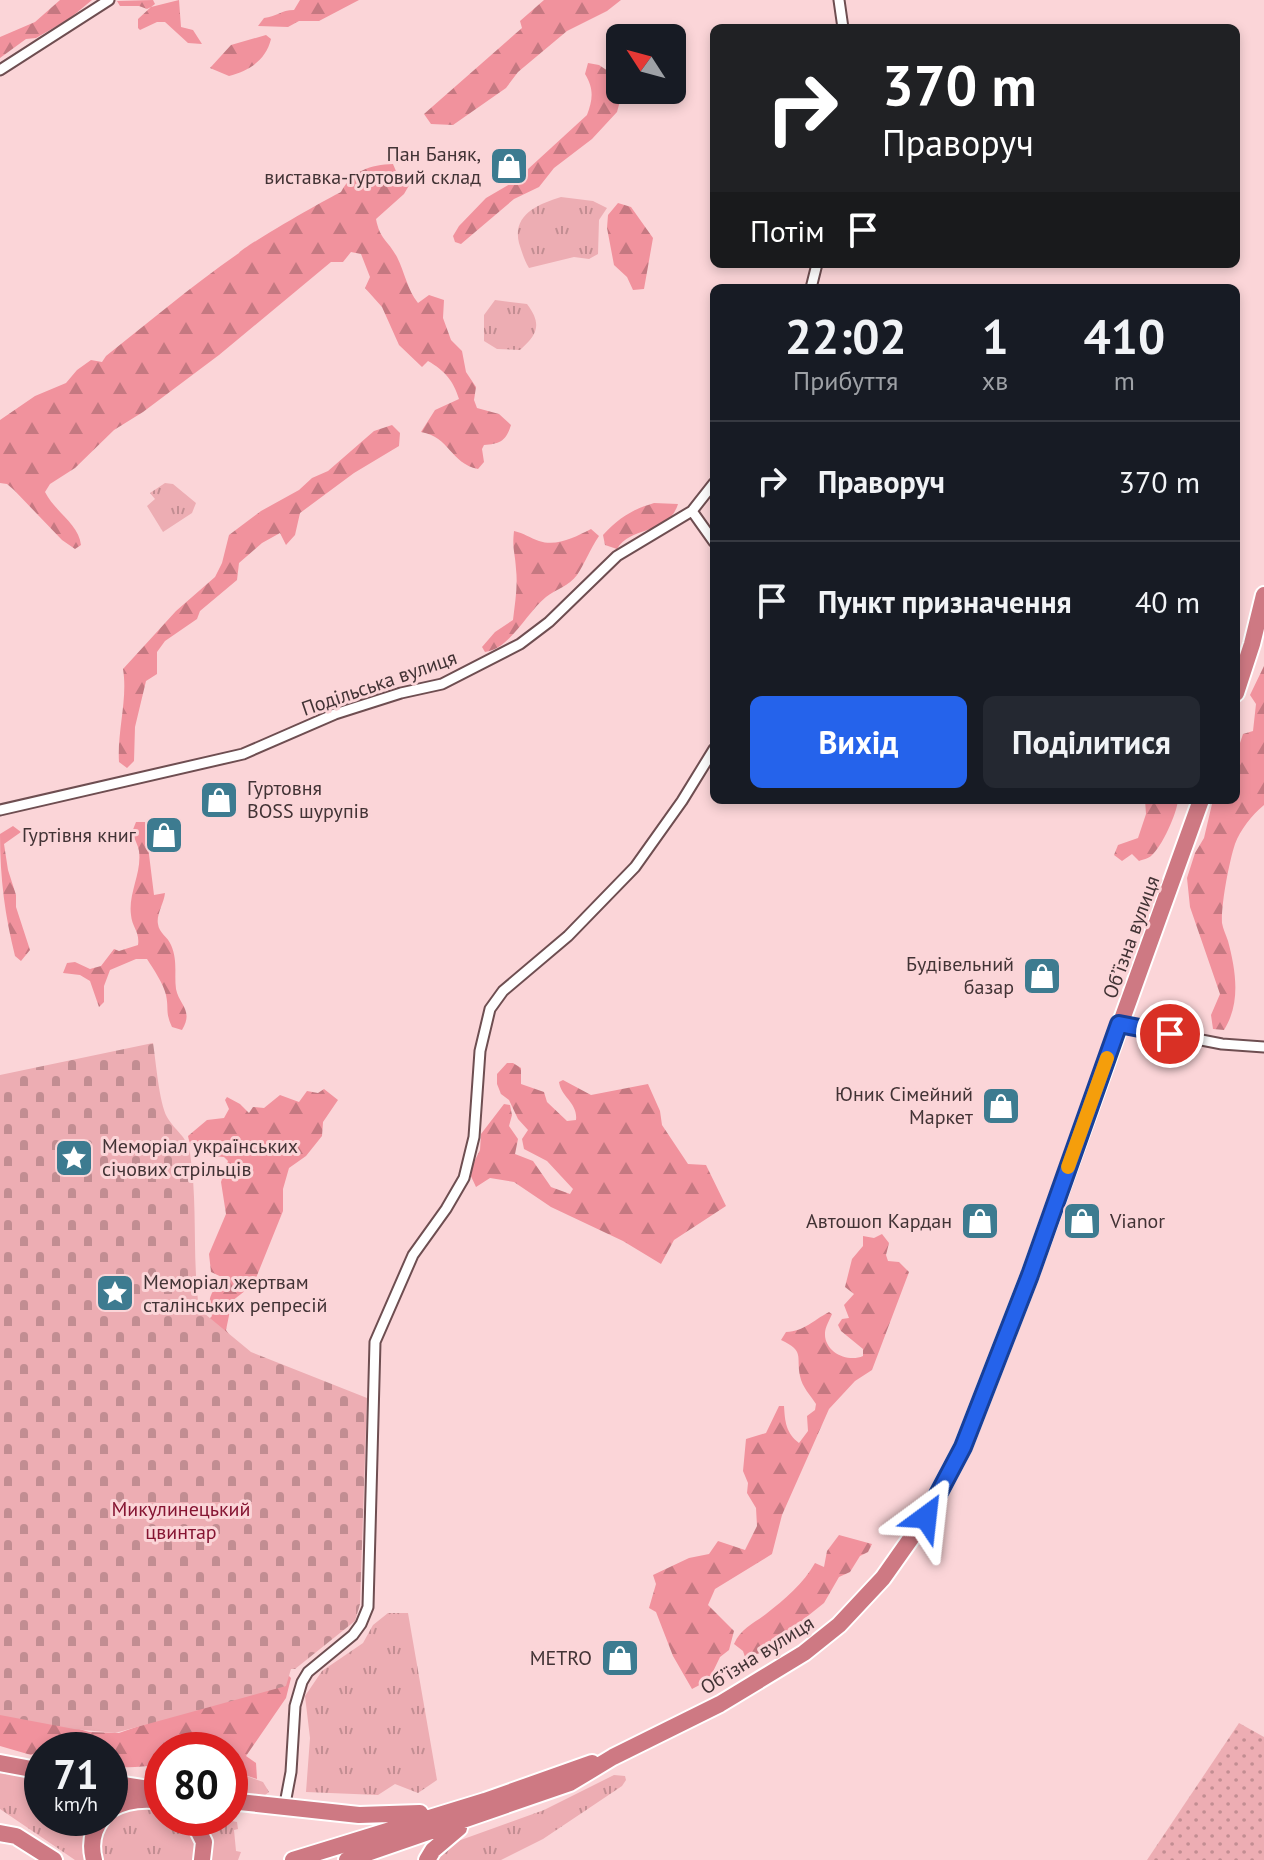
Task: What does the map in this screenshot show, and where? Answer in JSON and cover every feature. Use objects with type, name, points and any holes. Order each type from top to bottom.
[{"type":"highway","points":[[1240,681],[1264,595]]},
{"type":"highway","name":"Обʼїзна вулиця","points":[[613,1757],[720,1704],[804,1653],[852,1612],[902,1554],[931,1508],[963,1447],[1030,1275],[1200,804]]},
{"type":"highway","points":[[293,1860],[485,1801],[613,1757]]},
{"type":"highway","points":[[347,1860],[570,1783],[613,1757]]},
{"type":"highway","points":[[0,1763],[24,1768]]},
{"type":"highway","points":[[248,1804],[359,1815],[442,1813]]},
{"type":"highway","points":[[427,1860],[441,1842],[472,1819]]},
{"type":"highway","points":[[8,1834],[54,1860]]},
{"type":"highway","points":[[92,1836],[94,1860]]},
{"type":"highway","points":[[201,1836],[204,1842],[202,1860]]},
{"type":"street","points":[[0,70],[109,0]]},
{"type":"street","points":[[839,0],[842,24]]},
{"type":"street","name":"Подільська вулиця","points":[[0,810],[243,754],[335,714],[401,693],[442,684],[520,644],[549,622],[617,556],[692,511],[710,488]]},
{"type":"street","points":[[692,511],[710,536]]},
{"type":"street","points":[[284,1809],[291,1772],[295,1706],[302,1682],[308,1672],[353,1635],[368,1607],[375,1342],[413,1255],[464,1178],[474,1137],[480,1051],[490,1009],[503,991],[568,936],[635,867],[710,756]]},
{"type":"street","points":[[1119,1024],[1222,1044],[1264,1047]]},
{"type":"green space","points":[[60,0],[92,0],[69,19],[36,38],[26,39],[0,58],[0,37],[35,22]]},
{"type":"green space","points":[[153,0],[155,4],[147,9],[120,6],[117,1]]},
{"type":"green space","points":[[179,0],[181,27],[193,30],[202,44],[188,43],[165,22],[157,22],[140,30],[138,19],[151,7]]},
{"type":"green space","points":[[300,0],[359,0],[319,21],[299,21],[288,27],[258,26],[264,18],[294,10]]},
{"type":"green space","points":[[544,0],[621,0],[607,11],[567,31],[518,72],[506,88],[453,125],[431,124],[424,114],[522,28],[520,21]]},
{"type":"green space","points":[[266,35],[271,39],[269,46],[261,59],[250,68],[229,76],[210,68],[231,45]]},
{"type":"green space","points":[[588,63],[606,70],[606,104],[619,104],[617,112],[592,139],[554,168],[539,187],[514,199],[461,244],[455,242],[453,236],[459,226],[486,198],[515,181],[587,115],[592,94],[585,74]]},
{"type":"green space","points":[[393,164],[398,176],[411,182],[404,194],[376,219],[380,231],[397,257],[418,303],[429,295],[444,300],[443,318],[451,340],[462,351],[466,372],[476,387],[474,400],[477,408],[499,414],[511,425],[502,441],[484,445],[484,462],[478,469],[461,461],[438,439],[421,432],[435,410],[459,399],[457,392],[439,368],[428,361],[422,367],[399,345],[382,307],[365,288],[370,277],[361,254],[351,252],[343,262],[331,262],[219,355],[114,430],[75,468],[50,484],[45,492],[79,538],[81,545],[75,549],[62,540],[14,490],[0,483],[0,420],[35,396],[66,383],[91,360],[102,362],[155,316],[244,249],[341,192],[357,174],[370,167]]},
{"type":"green space","points":[[561,197],[593,201],[607,208],[599,220],[598,254],[589,259],[574,257],[529,268],[519,243],[519,225],[536,207]]},
{"type":"green space","points":[[618,203],[631,207],[653,238],[644,289],[633,290],[627,277],[614,265],[607,228],[608,215]]},
{"type":"green space","points":[[495,300],[527,304],[535,317],[534,334],[520,350],[497,349],[484,341],[484,315]]},
{"type":"green space","points":[[392,425],[400,433],[399,446],[354,473],[300,513],[295,535],[286,545],[280,533],[262,543],[239,563],[237,580],[200,611],[197,619],[165,641],[157,652],[157,674],[146,681],[135,727],[134,761],[127,768],[119,762],[123,669],[176,611],[215,577],[229,535],[261,511],[299,490],[312,478],[328,471],[374,431]]},
{"type":"green space","points":[[165,483],[173,484],[196,503],[192,513],[163,532],[147,506],[155,499],[150,493]]},
{"type":"green space","points":[[654,503],[678,504],[673,514],[658,526],[631,536],[617,549],[605,545],[603,535],[614,524]]},
{"type":"green space","points":[[591,529],[599,536],[574,579],[546,597],[502,644],[485,652],[482,647],[495,632],[513,620],[517,582],[514,531],[552,543]]},
{"type":"green space","points":[[1264,666],[1264,805],[1240,833],[1230,861],[1222,923],[1233,964],[1235,998],[1224,1030],[1213,1029],[1211,1015],[1220,994],[1190,907],[1187,878],[1195,853],[1204,838],[1212,804],[1240,804],[1240,743],[1243,734],[1253,731],[1256,704],[1250,695]]},
{"type":"green space","points":[[1145,804],[1177,804],[1168,830],[1155,852],[1139,861],[1132,854],[1122,861],[1114,855],[1118,845],[1138,838],[1146,814]]},
{"type":"green space","points":[[136,822],[145,822],[154,895],[165,893],[158,924],[170,942],[174,957],[176,989],[187,1017],[182,1030],[172,1027],[165,990],[147,959],[136,959],[110,970],[104,986],[104,1002],[99,1007],[90,981],[80,975],[63,973],[67,963],[75,962],[90,969],[101,966],[114,949],[119,951],[138,945],[131,907],[139,867],[138,849],[132,832]]},
{"type":"green space","points":[[13,826],[21,832],[4,844],[16,907],[30,950],[21,961],[15,956],[11,941],[1,866],[0,834]]},
{"type":"green space","name":"Микулинецький цвинтар","points":[[153,1043],[164,1110],[190,1153],[199,1309],[251,1352],[367,1398],[360,1604],[355,1621],[291,1669],[286,1686],[119,1732],[74,1729],[0,1715],[0,1075]]},
{"type":"green space","points":[[507,1063],[521,1068],[521,1084],[544,1092],[547,1102],[567,1121],[576,1120],[576,1114],[560,1087],[559,1082],[563,1080],[591,1095],[648,1084],[660,1111],[662,1125],[688,1164],[706,1165],[726,1206],[674,1240],[661,1264],[623,1241],[551,1207],[514,1182],[490,1178],[476,1187],[469,1172],[480,1150],[481,1134],[504,1104],[510,1105],[512,1115],[509,1126],[518,1139],[515,1154],[533,1161],[551,1187],[570,1194],[573,1189],[547,1161],[524,1149],[522,1139],[528,1130],[497,1084],[497,1074]]},
{"type":"green space","points":[[324,1089],[338,1100],[323,1122],[322,1136],[306,1156],[289,1168],[283,1189],[283,1211],[256,1278],[232,1301],[226,1330],[234,1342],[207,1321],[212,1316],[209,1305],[211,1295],[226,1279],[211,1272],[209,1254],[226,1214],[221,1182],[228,1161],[224,1157],[196,1150],[188,1136],[207,1120],[224,1118],[229,1109],[225,1100],[227,1097],[249,1113],[253,1107],[264,1108],[280,1095],[299,1102],[307,1091],[318,1093]]},
{"type":"green space","points":[[882,1234],[889,1243],[888,1261],[899,1262],[909,1272],[872,1370],[855,1381],[829,1409],[782,1515],[772,1554],[715,1589],[708,1605],[734,1631],[729,1650],[720,1657],[709,1680],[692,1689],[673,1656],[656,1612],[649,1608],[656,1584],[653,1575],[689,1558],[709,1554],[718,1541],[745,1550],[757,1526],[756,1508],[747,1493],[748,1483],[743,1471],[746,1439],[766,1433],[779,1406],[784,1406],[787,1427],[799,1443],[808,1431],[807,1416],[815,1410],[816,1404],[801,1380],[797,1351],[781,1340],[786,1332],[803,1328],[829,1312],[832,1314],[825,1333],[828,1346],[844,1357],[863,1356],[863,1349],[838,1325],[842,1319],[849,1318],[844,1305],[854,1294],[845,1287],[852,1259],[863,1246],[863,1236],[874,1238]]},
{"type":"green space","points":[[839,1535],[872,1544],[850,1572],[839,1577],[824,1603],[795,1631],[764,1652],[745,1657],[734,1644],[740,1634],[793,1591],[815,1563],[824,1567],[827,1551]]},
{"type":"green space","points":[[388,1613],[408,1613],[437,1780],[418,1793],[395,1784],[378,1795],[306,1792],[310,1738],[305,1696],[322,1671],[363,1643],[373,1625]]},
{"type":"green space","points":[[287,1674],[291,1678],[286,1698],[248,1753],[248,1732],[144,1732],[144,1767],[128,1767],[128,1732],[122,1732]]},
{"type":"green space","points":[[0,1714],[60,1723],[89,1732],[24,1732],[24,1753],[0,1746]]},
{"type":"green space","points":[[1239,1723],[1264,1737],[1264,1860],[1147,1860]]},
{"type":"green space","points":[[248,1757],[256,1763],[257,1779],[248,1776]]},
{"type":"green space","points":[[0,1770],[24,1774],[24,1825],[0,1809]]},
{"type":"green space","points":[[614,1775],[625,1776],[622,1786],[543,1839],[501,1860],[436,1860],[458,1841],[544,1810]]},
{"type":"green space","points":[[248,1777],[263,1782],[269,1792],[261,1798],[248,1796]]},
{"type":"green space","points":[[144,1807],[144,1836],[193,1836],[197,1844],[196,1860],[98,1860],[100,1836],[128,1836],[128,1810]]},
{"type":"green space","points":[[40,1836],[86,1836],[86,1860],[75,1860]]},
{"type":"green space","points":[[235,1836],[236,1851],[241,1852],[238,1860],[210,1860],[210,1837]]},
{"type":"slow traffic","points":[[1068,1167],[1107,1058]]},
{"type":"place","name":"Пан Баняк, виставка-гуртовий склад","points":[[509,166]]},
{"type":"place","name":"Гуртовня BOSS шурупів","points":[[219,800]]},
{"type":"place","name":"Гуртівня книг","points":[[164,835]]},
{"type":"place","name":"Будівельний базар","points":[[1042,976]]},
{"type":"place","name":"Юник Сімейний Маркет","points":[[1001,1106]]},
{"type":"place","name":"Меморіал українських січових стрільців","points":[[74,1158]]},
{"type":"place","name":"Автошоп Кардан","points":[[980,1221]]},
{"type":"place","name":"Vianor","points":[[1082,1221]]},
{"type":"place","name":"Меморіал жертвам сталінських репресій","points":[[115,1293]]},
{"type":"place","name":"METRO","points":[[620,1658]]},
{"type":"route","points":[[926,1517],[963,1447],[1030,1275],[1119,1024],[1170,1034]]}]
